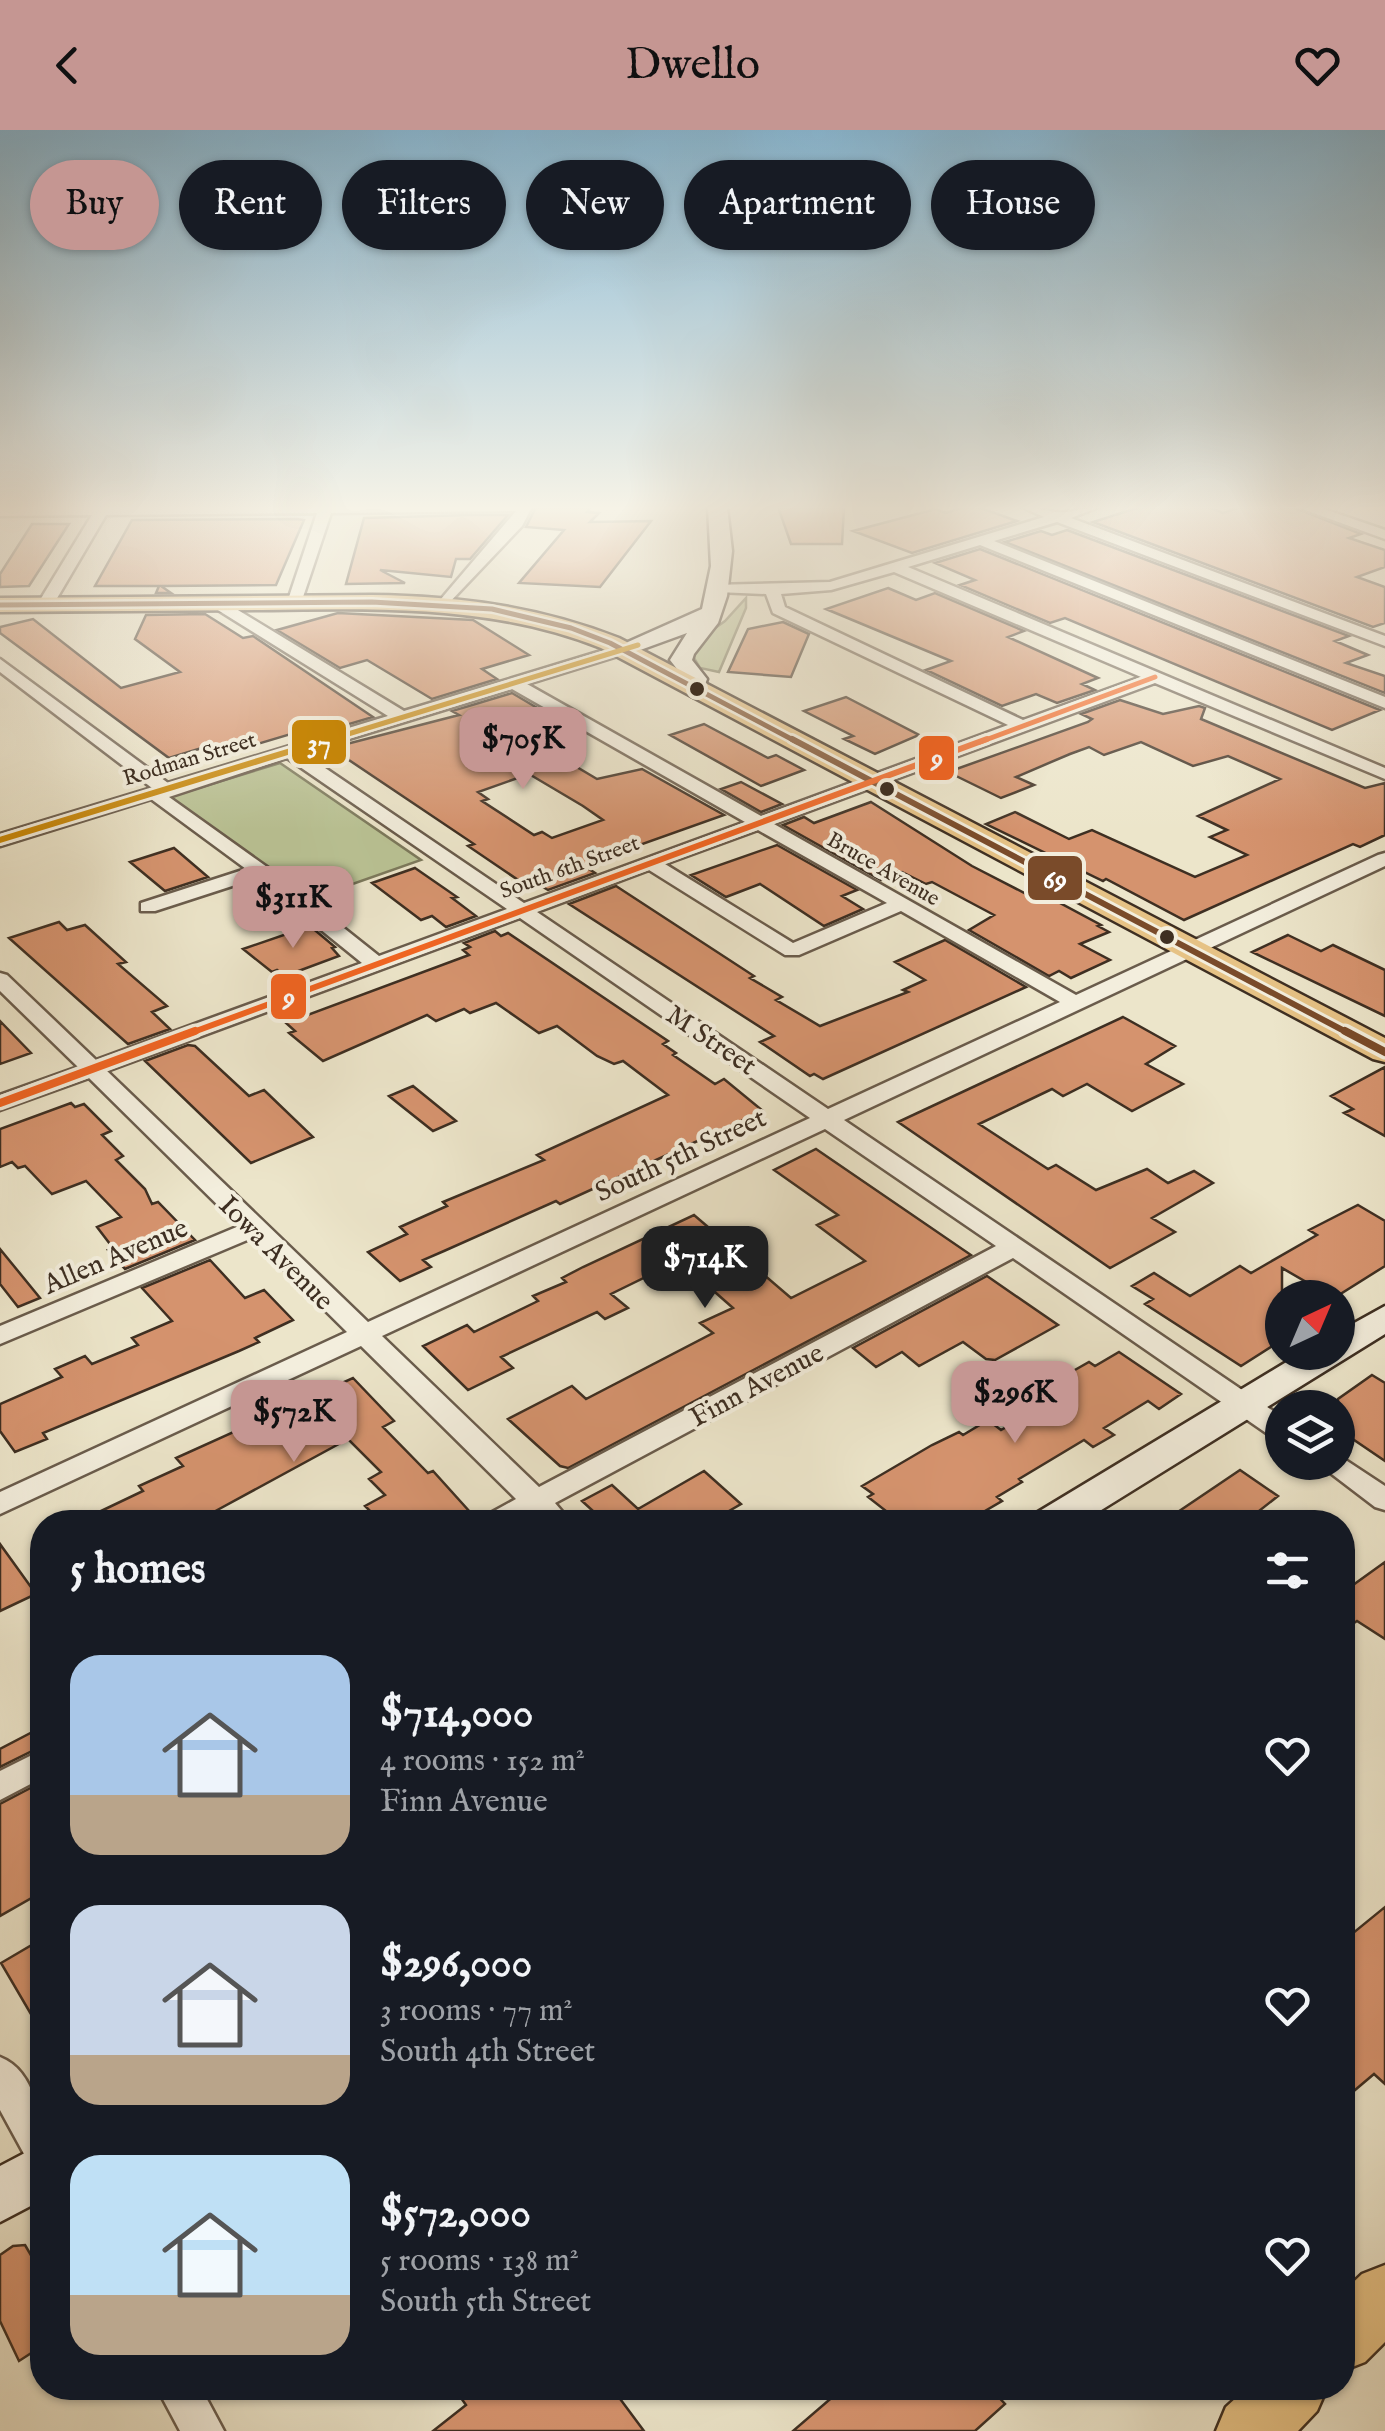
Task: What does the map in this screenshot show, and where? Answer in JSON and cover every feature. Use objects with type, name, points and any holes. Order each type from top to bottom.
[{"type":"main road","points":[[523,614],[546,618],[621,650],[1383,1049]]},
{"type":"main road","points":[[621,650],[679,629],[695,614]]},
{"type":"main road","points":[[693,690],[696,680],[681,660],[684,648],[706,626],[709,614]]},
{"type":"main road","points":[[1355,1337],[1385,1318]]},
{"type":"main road","points":[[1072,1510],[1302,1370]]},
{"type":"main road","points":[[0,2196],[30,2177]]},
{"type":"main road","points":[[1250,2431],[1282,2400]]},
{"type":"street","points":[[235,614],[402,717]]},
{"type":"street","points":[[787,614],[1024,726]]},
{"type":"street","points":[[1007,614],[1385,774]]},
{"type":"street","points":[[1165,614],[1385,702]]},
{"type":"street","points":[[1312,614],[1385,642]]},
{"type":"street","name":"Rodman Street","points":[[0,840],[621,650]]},
{"type":"street","points":[[0,664],[165,789],[158,798],[260,871],[376,964]]},
{"type":"street","name":"South 6th Street","points":[[0,1103],[1155,677]]},
{"type":"street","name":"Bruce Avenue","points":[[514,683],[1076,1003]]},
{"type":"street","name":"M Street","points":[[289,751],[1265,1418]]},
{"type":"street","name":"South 5th Street","points":[[0,1504],[1385,859]]},
{"type":"street","points":[[650,863],[792,951],[902,904]]},
{"type":"street","points":[[148,906],[260,871]]},
{"type":"street","name":"Iowa Avenue","points":[[0,980],[544,1510]]},
{"type":"street","name":"Allen Avenue","points":[[0,1336],[253,1229]]},
{"type":"street","name":"Finn Avenue","points":[[520,1510],[1016,1246]]},
{"type":"street","points":[[1355,1479],[1385,1500]]},
{"type":"street","points":[[0,1787],[30,1770]]},
{"type":"street","points":[[0,2074],[30,2128]]},
{"type":"street","points":[[185,2400],[203,2431]]},
{"type":"green space","points":[[731,614],[743,614],[719,672],[700,668],[690,658],[697,641]]},
{"type":"green space","points":[[280,763],[421,860],[307,900],[166,798]]},
{"type":"building","points":[[206,614],[243,638],[253,636],[373,717],[312,735],[304,730],[214,757],[202,748],[169,758],[0,633],[0,627],[33,619],[121,688],[180,672],[135,639],[146,615]]},
{"type":"building","points":[[333,614],[473,620],[529,655],[482,669],[497,679],[432,699],[367,660],[340,668],[277,630]]},
{"type":"building","points":[[839,614],[985,614],[1024,631],[1008,637],[1098,678],[1082,684],[1095,690],[1057,703],[1036,694],[1002,706],[926,670],[951,661]]},
{"type":"building","points":[[1030,614],[1142,614],[1380,710],[1332,730],[1065,618],[1050,623]]},
{"type":"building","points":[[1187,614],[1291,614],[1349,636],[1335,641],[1368,655],[1346,663],[1385,676],[1385,693]]},
{"type":"building","points":[[1339,614],[1385,614],[1385,623],[1373,627]]},
{"type":"building","points":[[783,622],[809,634],[791,677],[728,672],[748,629]]},
{"type":"building","points":[[512,693],[539,709],[528,712],[562,731],[533,741],[597,779],[642,769],[724,815],[583,865],[595,873],[548,890],[536,883],[527,886],[468,846],[474,844],[331,748],[459,715],[452,711]],"holes":[[[529,774],[603,820],[552,838],[542,832],[534,835],[482,801],[488,799],[478,792]]]},
{"type":"building","points":[[846,697],[919,735],[875,754],[844,739],[853,736],[804,711]]},
{"type":"building","points":[[1120,700],[1163,714],[1199,706],[1205,708],[1201,719],[1365,788],[1385,783],[1385,835],[1360,847],[1353,844],[1184,920],[986,824],[1015,812],[1069,839],[1092,830],[1195,877],[1247,855],[1210,837],[1227,830],[1198,816],[1280,779],[1228,756],[1193,766],[1141,742],[1104,755],[1089,747],[1070,754],[1016,777],[1034,785],[1001,798],[948,772],[1088,722],[1092,719],[1081,714]]},
{"type":"building","points":[[704,724],[768,758],[776,755],[804,770],[761,786],[670,735]]},
{"type":"building","points":[[741,782],[782,804],[761,812],[721,789]]},
{"type":"building","points":[[871,802],[972,866],[1034,898],[1043,894],[1101,925],[1098,926],[1109,932],[1080,944],[1110,960],[1071,978],[1059,971],[1049,976],[969,930],[994,915],[932,882],[926,884],[902,872],[881,880],[783,825],[804,817],[814,823]]},
{"type":"building","points":[[777,845],[857,890],[842,896],[863,909],[824,926],[760,884],[726,897],[691,875]]},
{"type":"building","points":[[174,848],[208,877],[165,891],[130,862]]},
{"type":"building","points":[[415,868],[457,897],[452,898],[476,916],[446,927],[432,916],[421,920],[372,883]]},
{"type":"building","points":[[616,886],[754,976],[750,978],[782,997],[776,1000],[820,1026],[908,992],[903,990],[925,980],[895,962],[945,940],[1026,987],[823,1079],[810,1076],[760,1042],[774,1036],[569,904]]},
{"type":"building","points":[[59,922],[67,930],[85,925],[126,962],[118,964],[167,1006],[152,1012],[170,1029],[128,1044],[9,938]]},
{"type":"building","points":[[310,926],[335,947],[332,948],[339,956],[285,976],[277,970],[272,972],[243,949]]},
{"type":"building","points":[[495,931],[501,936],[508,933],[668,1041],[663,1044],[676,1053],[673,1055],[715,1084],[724,1079],[763,1111],[560,1204],[556,1201],[423,1260],[431,1267],[400,1281],[368,1252],[407,1234],[400,1227],[447,1206],[443,1202],[544,1160],[537,1155],[668,1095],[623,1061],[614,1064],[597,1056],[557,1026],[539,1033],[496,1003],[470,1013],[464,1009],[436,1021],[427,1015],[323,1061],[289,1033],[295,1031],[286,1023],[469,955],[463,950],[470,947],[464,943]]},
{"type":"building","points":[[1288,935],[1321,951],[1333,945],[1385,970],[1385,1016],[1252,952]]},
{"type":"building","points":[[1123,1017],[1175,1046],[1146,1064],[1183,1084],[1132,1111],[1087,1084],[1063,1096],[1052,1089],[979,1124],[1048,1169],[1056,1165],[1096,1190],[1147,1169],[1168,1183],[1194,1171],[1213,1183],[1152,1218],[1175,1232],[1110,1268],[898,1122]]},
{"type":"building","points":[[0,1021],[31,1053],[0,1064]]},
{"type":"building","points":[[195,1046],[249,1096],[264,1090],[313,1137],[251,1163],[145,1061]]},
{"type":"building","points":[[1385,1067],[1385,1136],[1344,1113],[1353,1109],[1331,1096]]},
{"type":"building","points":[[413,1086],[456,1121],[433,1131],[389,1096]]},
{"type":"building","points":[[71,1103],[75,1107],[84,1104],[111,1131],[102,1135],[123,1156],[116,1160],[145,1189],[152,1204],[158,1202],[195,1240],[125,1269],[108,1250],[113,1248],[97,1227],[121,1217],[86,1181],[52,1194],[25,1166],[18,1168],[12,1162],[0,1167],[0,1129]]},
{"type":"building","points":[[816,1149],[971,1255],[568,1468],[560,1466],[508,1419],[572,1386],[586,1399],[713,1333],[700,1323],[733,1308],[699,1278],[679,1288],[658,1271],[611,1294],[628,1308],[605,1319],[597,1312],[501,1357],[513,1368],[468,1390],[423,1346],[467,1325],[474,1332],[538,1301],[533,1296],[566,1282],[562,1278],[694,1215],[791,1298],[865,1261],[817,1225],[838,1215],[774,1170]]},
{"type":"building","points":[[1358,1205],[1385,1221],[1385,1266],[1355,1285],[1355,1280],[1303,1280],[1282,1268],[1282,1280],[1265,1280],[1265,1351],[1241,1366],[1145,1304],[1153,1299],[1132,1286],[1154,1273],[1190,1296],[1240,1266],[1251,1273],[1317,1235],[1309,1230]]},
{"type":"building","points":[[0,1249],[40,1298],[18,1307],[0,1284]]},
{"type":"building","points":[[210,1260],[245,1298],[264,1290],[293,1320],[255,1338],[259,1342],[43,1433],[47,1439],[15,1452],[0,1431],[0,1404],[62,1377],[55,1369],[85,1356],[92,1364],[138,1345],[132,1338],[172,1321],[142,1288]]},
{"type":"building","points":[[987,1276],[1058,1325],[995,1360],[986,1359],[963,1342],[919,1366],[902,1352],[876,1367],[853,1348]]},
{"type":"building","points":[[1119,1352],[1181,1394],[1159,1409],[1148,1401],[1104,1428],[1114,1435],[1093,1447],[1084,1440],[1019,1479],[1022,1482],[997,1497],[1002,1501],[987,1510],[885,1510],[868,1497],[873,1494],[862,1486],[932,1445],[959,1432],[963,1435],[988,1420],[1001,1430],[1073,1389],[1059,1379],[1089,1362],[1095,1366]]},
{"type":"building","points":[[1372,1375],[1385,1383],[1385,1461],[1355,1441],[1355,1390],[1351,1390]]},
{"type":"building","points":[[353,1378],[394,1421],[383,1427],[428,1473],[433,1471],[468,1510],[369,1510],[365,1506],[385,1495],[369,1479],[381,1472],[348,1439],[217,1510],[103,1510],[143,1491],[139,1486],[183,1466],[176,1458]]},
{"type":"building","points":[[1240,1470],[1278,1496],[1260,1510],[1181,1510]]},
{"type":"building","points":[[704,1471],[741,1504],[731,1510],[592,1510],[582,1501],[612,1485],[638,1509]]},
{"type":"building","points":[[0,1544],[30,1586],[30,1597],[0,1611]]},
{"type":"building","points":[[1385,1562],[1385,1639],[1355,1622],[1355,1584]]},
{"type":"building","points":[[30,1733],[30,1752],[0,1767],[0,1749]]},
{"type":"building","points":[[30,1788],[30,1899],[0,1916],[0,1804]]},
{"type":"building","points":[[1385,1907],[1385,2084],[1374,2074],[1355,2090],[1355,1931]]},
{"type":"building","points":[[30,1946],[30,2013],[1,1963]]},
{"type":"building","points":[[25,2245],[30,2254],[30,2354],[19,2361],[0,2321],[0,2255],[13,2246]]},
{"type":"building","points":[[462,2400],[621,2400],[644,2431],[433,2431],[466,2405]]},
{"type":"building","points":[[829,2400],[1001,2400],[1005,2404],[975,2431],[793,2431]]},
{"type":"transit line","name":"69","points":[[523,614],[610,643],[1385,1052]]},
{"type":"transit line","name":"37","points":[[0,840],[638,645]]},
{"type":"transit line","name":"9","points":[[0,1103],[1155,677]]}]
